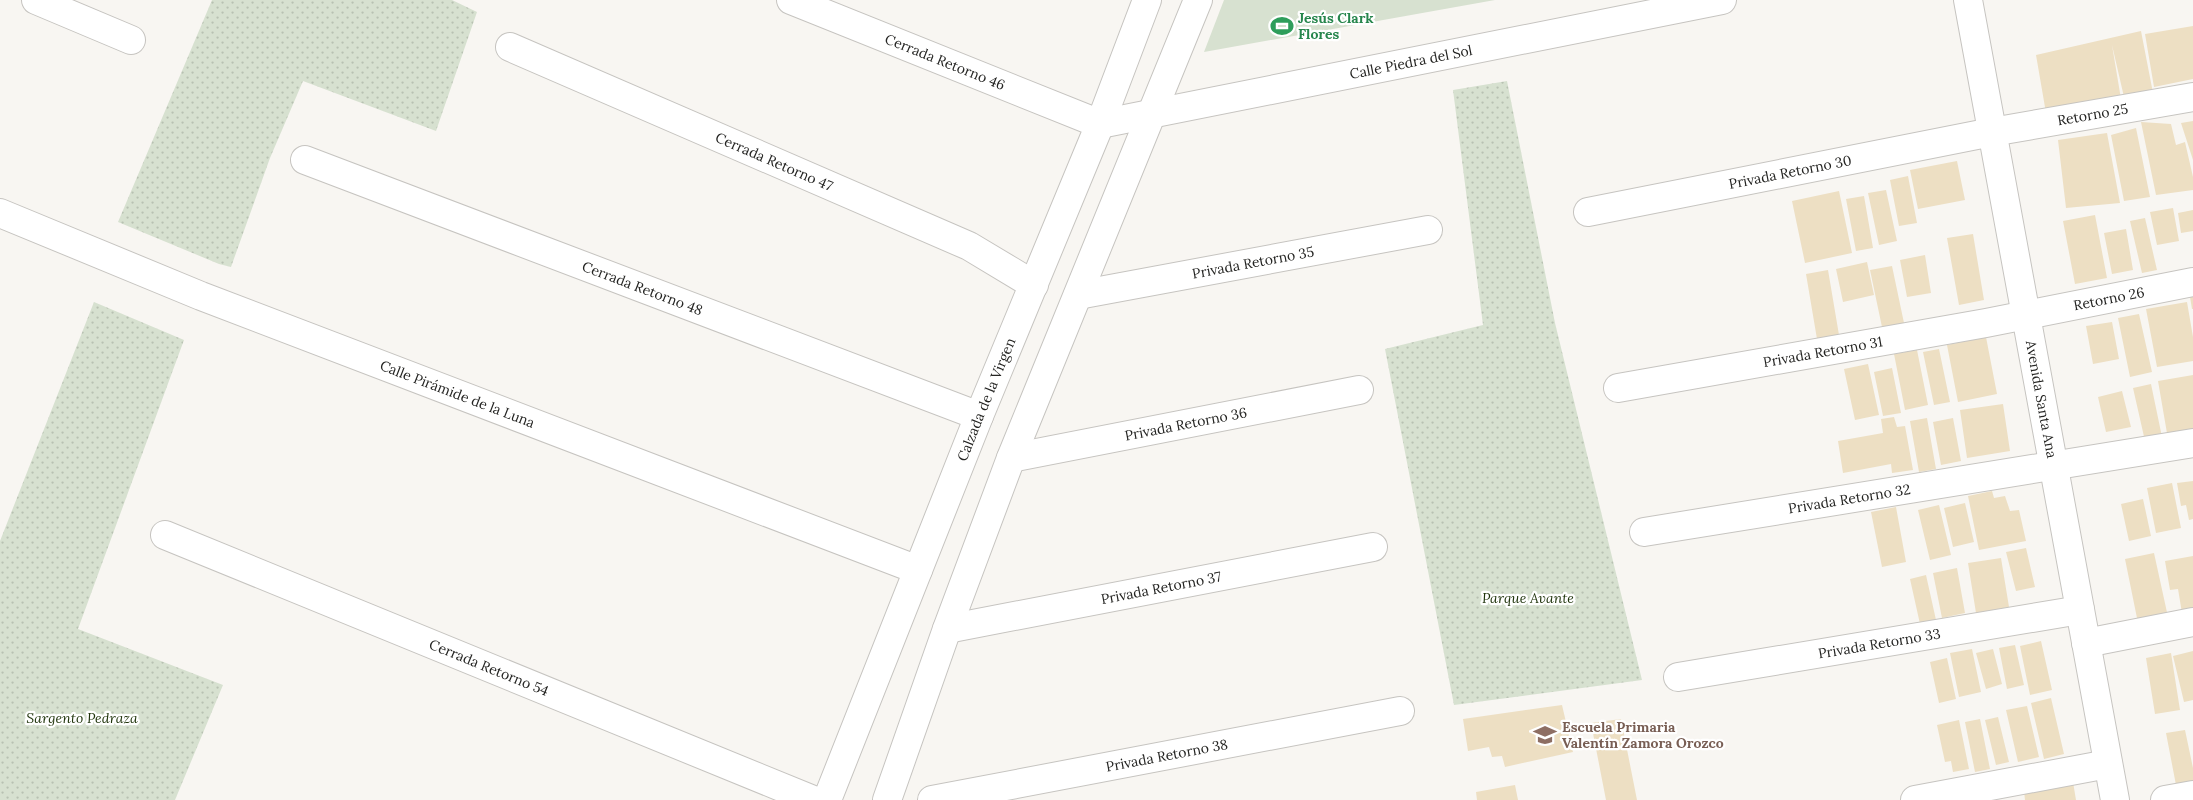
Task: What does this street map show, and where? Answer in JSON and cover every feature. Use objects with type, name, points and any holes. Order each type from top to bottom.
[{"type":"street","points":[[36,0],[131,40]]},
{"type":"street","name":"Cerrada Retorno 46","points":[[791,0],[1100,124]]},
{"type":"street","name":"Calzada de la Virgen","points":[[827,800],[979,416],[1100,124],[1147,0]]},
{"type":"street","points":[[887,800],[947,629],[1011,458],[1154,112],[1198,0]]},
{"type":"street","name":"Calle Piedra del Sol","points":[[1100,124],[1722,0]]},
{"type":"street","name":"Avenida Santa Ana","points":[[1968,0],[2115,800]]},
{"type":"street","name":"Cerrada Retorno 47","points":[[510,47],[969,246],[1034,285]]},
{"type":"street","name":"Retorno 25","points":[[1992,132],[2193,97]]},
{"type":"street","name":"Privada Retorno 30","points":[[1588,212],[1992,132]]},
{"type":"street","name":"Cerrada Retorno 48","points":[[305,160],[979,416]]},
{"type":"street","name":"Calle Pirámide de la Luna","points":[[0,213],[201,296],[918,570]]},
{"type":"street","name":"Privada Retorno 35","points":[[1078,295],[1428,230]]},
{"type":"street","name":"Retorno 26","points":[[2025,315],[2193,282]]},
{"type":"street","name":"Privada Retorno 31","points":[[1618,388],[2025,315]]},
{"type":"street","name":"Privada Retorno 36","points":[[1011,458],[1359,390]]},
{"type":"street","name":"Privada Retorno 32","points":[[1644,532],[2193,443]]},
{"type":"street","name":"Cerrada Retorno 54","points":[[165,535],[813,800]]},
{"type":"street","name":"Privada Retorno 37","points":[[947,629],[1373,547]]},
{"type":"street","name":"Privada Retorno 33","points":[[1678,677],[2080,610]]},
{"type":"street","points":[[2086,643],[2193,622]]},
{"type":"street","name":"Privada Retorno 38","points":[[932,800],[1400,711]]},
{"type":"street","points":[[1915,800],[2108,764]]},
{"type":"street","points":[[2165,800],[2193,795]]},
{"type":"green space","points":[[212,0],[452,0],[477,12],[436,131],[303,81],[270,158],[231,267],[219,264],[118,222]]},
{"type":"green space","name":"Jesús Clark Flores","points":[[1224,0],[1495,0],[1204,52]]},
{"type":"green space","name":"Parque Avante","points":[[1507,81],[1555,323],[1642,680],[1454,705],[1385,349],[1483,325],[1453,90]]},
{"type":"green space","name":"Sargento Pedraza","points":[[94,302],[184,340],[78,629],[223,685],[175,800],[0,800],[0,541]]},
{"type":"building","points":[[2193,26],[2193,79],[2154,87],[2145,34]]},
{"type":"building","points":[[2141,31],[2153,93],[2124,97],[2112,45],[2121,99],[2046,113],[2036,55]]},
{"type":"building","points":[[2193,121],[2193,160],[2181,123]]},
{"type":"building","points":[[2141,122],[2171,124],[2176,145],[2185,142],[2193,177],[2193,190],[2156,195]]},
{"type":"building","points":[[2136,128],[2150,197],[2124,201],[2111,135]]},
{"type":"building","points":[[2107,133],[2120,203],[2066,208],[2058,140]]},
{"type":"building","points":[[1957,161],[1965,200],[1918,209],[1910,170]]},
{"type":"building","points":[[1908,176],[1917,223],[1899,226],[1890,180]]},
{"type":"building","points":[[1886,190],[1897,241],[1879,245],[1868,193]]},
{"type":"building","points":[[1839,191],[1852,253],[1805,263],[1792,201]]},
{"type":"building","points":[[1864,196],[1873,248],[1856,251],[1846,199]]},
{"type":"building","points":[[2173,208],[2179,241],[2157,245],[2150,212]]},
{"type":"building","points":[[2193,210],[2193,231],[2181,233],[2178,213]]},
{"type":"building","points":[[2095,215],[2107,278],[2075,284],[2063,221]]},
{"type":"building","points":[[2145,218],[2157,270],[2142,273],[2130,221]]},
{"type":"building","points":[[2126,229],[2133,270],[2112,274],[2104,233]]},
{"type":"building","points":[[1973,234],[1984,300],[1959,305],[1947,238]]},
{"type":"building","points":[[1925,255],[1931,293],[1907,297],[1900,260]]},
{"type":"building","points":[[1867,262],[1874,295],[1843,302],[1836,269]]},
{"type":"building","points":[[1892,266],[1904,323],[1882,327],[1870,270]]},
{"type":"building","points":[[1828,270],[1839,335],[1817,339],[1806,274]]},
{"type":"building","points":[[2190,297],[2193,297],[2193,309],[2192,309]]},
{"type":"building","points":[[2187,302],[2193,337],[2193,361],[2157,367],[2146,309]]},
{"type":"building","points":[[2139,314],[2152,372],[2130,377],[2118,318]]},
{"type":"building","points":[[2112,322],[2119,359],[2093,364],[2086,326]]},
{"type":"building","points":[[1986,337],[1997,394],[1958,402],[1947,345]]},
{"type":"building","points":[[1939,349],[1950,402],[1934,405],[1923,352]]},
{"type":"building","points":[[1917,350],[1928,405],[1905,410],[1894,354]]},
{"type":"building","points":[[1868,364],[1879,415],[1855,420],[1844,369]]},
{"type":"building","points":[[1892,368],[1901,413],[1883,416],[1874,372]]},
{"type":"building","points":[[2193,375],[2193,435],[2168,439],[2158,381]]},
{"type":"building","points":[[2151,384],[2162,437],[2145,441],[2133,388]]},
{"type":"building","points":[[2122,391],[2131,427],[2106,432],[2098,397]]},
{"type":"building","points":[[2003,404],[2010,451],[1967,458],[1960,410]]},
{"type":"building","points":[[1894,417],[1897,427],[1905,426],[1913,470],[1892,473],[1891,464],[1843,473],[1838,441],[1883,433],[1881,419]]},
{"type":"building","points":[[1927,418],[1936,469],[1919,472],[1910,421]]},
{"type":"building","points":[[1953,418],[1961,461],[1941,465],[1933,422]]},
{"type":"building","points":[[2193,481],[2193,519],[2189,520],[2186,505],[2181,506],[2177,483]]},
{"type":"building","points":[[2172,483],[2181,528],[2156,533],[2147,488]]},
{"type":"building","points":[[1992,491],[1994,498],[2005,496],[2010,511],[2019,510],[2026,541],[1979,550],[1968,496]]},
{"type":"building","points":[[2143,499],[2151,536],[2129,541],[2121,504]]},
{"type":"building","points":[[1965,503],[1974,542],[1953,547],[1944,508]]},
{"type":"building","points":[[1939,505],[1951,555],[1930,560],[1918,510]]},
{"type":"building","points":[[1896,507],[1906,562],[1882,567],[1871,512]]},
{"type":"building","points":[[2026,548],[2035,587],[2016,591],[2006,552]]},
{"type":"building","points":[[2154,553],[2168,617],[2138,623],[2125,559]]},
{"type":"building","points":[[2193,556],[2193,612],[2182,613],[2178,589],[2170,590],[2165,561]]},
{"type":"building","points":[[2001,558],[2009,607],[1976,613],[1968,563]]},
{"type":"building","points":[[1957,568],[1965,613],[1942,618],[1933,573]]},
{"type":"building","points":[[1926,575],[1936,620],[1920,624],[1910,579]]},
{"type":"building","points":[[2041,641],[2052,690],[2030,695],[2020,646]]},
{"type":"building","points":[[2015,645],[2024,685],[2007,689],[1999,648]]},
{"type":"building","points":[[1972,649],[1981,692],[1959,697],[1950,653]]},
{"type":"building","points":[[1993,649],[2002,684],[1986,689],[1976,653]]},
{"type":"building","points":[[2193,651],[2193,700],[2184,702],[2173,656]]},
{"type":"building","points":[[2171,653],[2180,710],[2155,714],[2146,658]]},
{"type":"building","points":[[1947,658],[1956,699],[1939,703],[1930,662]]},
{"type":"building","points":[[2051,698],[2064,754],[2044,759],[2031,703]]},
{"type":"building","points":[[1562,705],[1573,752],[1505,767],[1502,756],[1492,757],[1489,747],[1468,751],[1463,719]]},
{"type":"building","points":[[2027,706],[2039,757],[2018,762],[2006,710]]},
{"type":"building","points":[[1998,717],[2009,762],[1996,765],[1985,720]]},
{"type":"building","points":[[1621,719],[1637,800],[1606,800],[1591,723]]},
{"type":"building","points":[[1980,719],[1990,769],[1975,772],[1965,722]]},
{"type":"building","points":[[1959,720],[1969,769],[1953,772],[1951,761],[1945,762],[1937,725]]},
{"type":"building","points":[[2185,730],[2193,768],[2193,782],[2176,785],[2166,733]]},
{"type":"building","points":[[2073,782],[2076,800],[2025,800],[2024,791]]},
{"type":"building","points":[[1515,785],[1518,800],[1477,800],[1476,792]]},
{"type":"place","name":"Jesús Clark Flores","points":[[1282,26]]},
{"type":"place","name":"Escuela Primaria Valentín Zamora Orozco","points":[[1545,735]]}]
